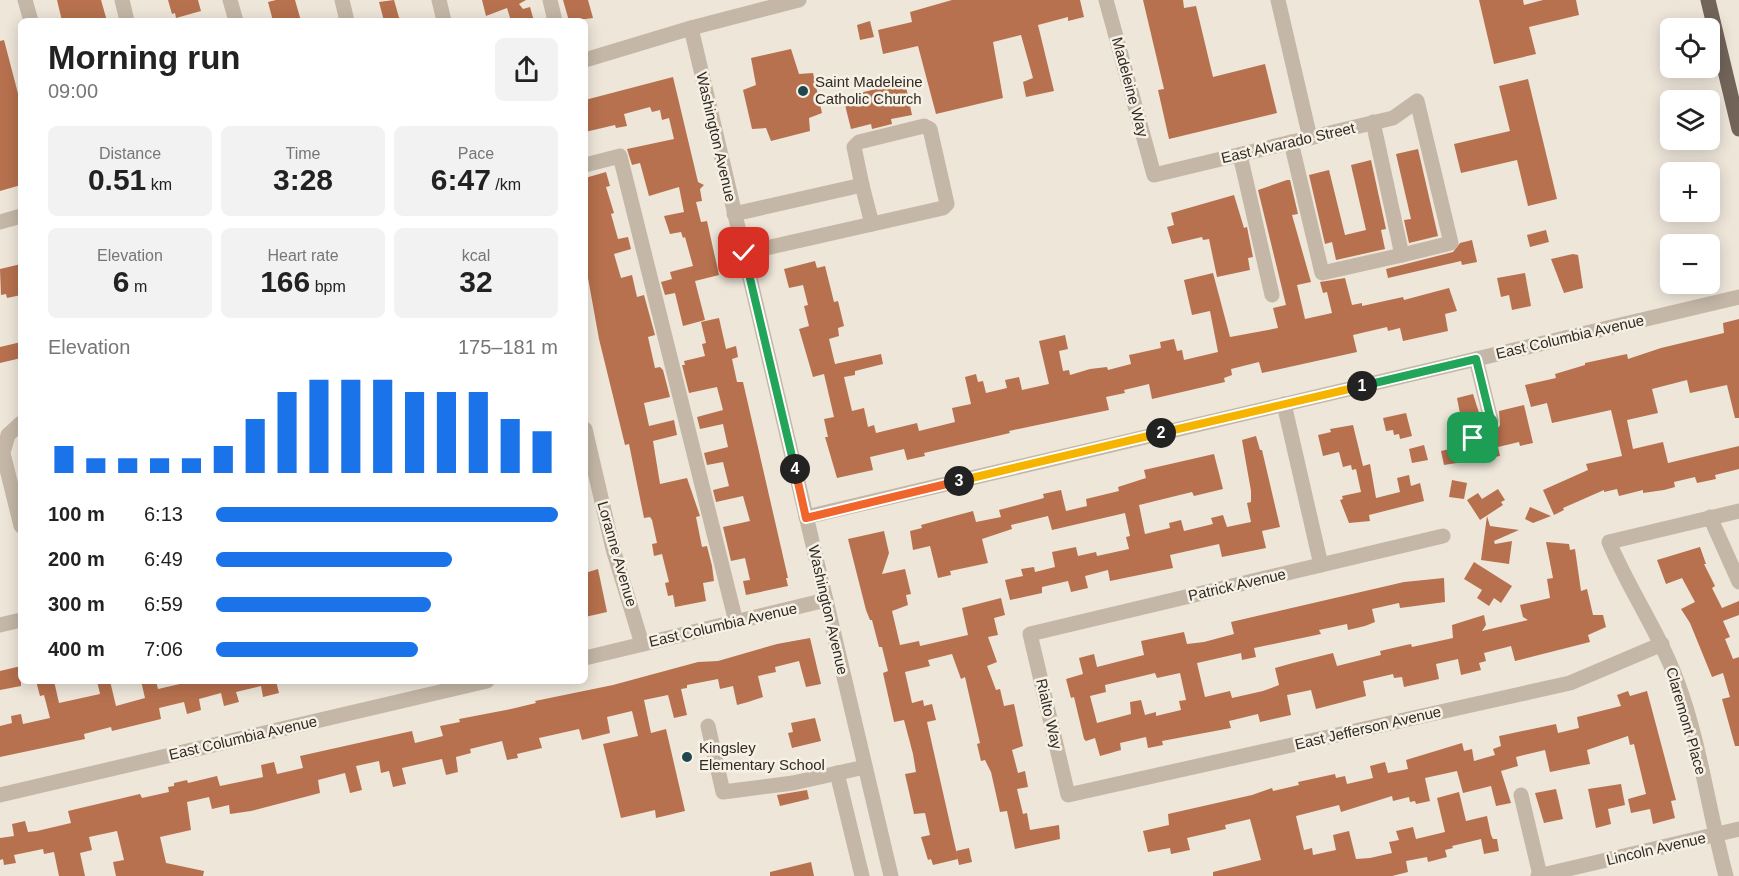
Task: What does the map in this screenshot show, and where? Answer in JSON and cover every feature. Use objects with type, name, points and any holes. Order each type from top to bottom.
[{"type":"main road","points":[[1708,0],[1732,79],[1739,129]]},
{"type":"street","points":[[25,0],[30,18]]},
{"type":"street","points":[[122,0],[126,18]]},
{"type":"street","points":[[230,0],[235,18]]},
{"type":"street","points":[[342,0],[346,18]]},
{"type":"street","points":[[439,0],[443,18]]},
{"type":"street","points":[[550,0],[554,18]]},
{"type":"street","points":[[588,59],[766,4],[799,0]]},
{"type":"street","name":"Madeleine Way","points":[[1106,0],[1154,175]]},
{"type":"street","points":[[1278,0],[1311,138]]},
{"type":"street","name":"Washington Avenue","points":[[691,28],[891,876]]},
{"type":"street","name":"East Alvarado Street","points":[[1154,175],[1393,118],[1417,101],[1451,243],[1402,255]]},
{"type":"street","points":[[1291,142],[1322,273],[1402,255],[1374,122]]},
{"type":"street","points":[[744,253],[943,208],[947,204],[930,129],[924,126],[859,142],[854,147],[872,224]]},
{"type":"street","points":[[1240,155],[1272,295]]},
{"type":"street","points":[[588,164],[620,156],[736,622]]},
{"type":"street","points":[[734,214],[862,185]]},
{"type":"street","points":[[0,222],[18,217]]},
{"type":"street","name":"East Columbia Avenue","points":[[806,518],[1739,297]]},
{"type":"street","points":[[1473,438],[1484,433],[1491,420],[1476,359]]},
{"type":"street","points":[[1284,404],[1321,565]]},
{"type":"street","points":[[18,426],[8,435],[3,453],[18,514]]},
{"type":"street","name":"Loranne Avenue","points":[[588,454],[592,488],[642,644]]},
{"type":"street","points":[[1739,511],[1710,518],[1739,582]]},
{"type":"street","name":"Claremont Place","points":[[1710,518],[1609,542],[1634,596],[1662,644],[1678,684],[1726,876]]},
{"type":"street","name":"Patrick Avenue","points":[[1030,634],[1443,536]]},
{"type":"street","name":"East Columbia Avenue","points":[[588,657],[825,600]]},
{"type":"street","points":[[0,626],[18,621]]},
{"type":"street","name":"Rialto Way","points":[[1030,634],[1068,795]]},
{"type":"street","name":"East Jefferson Avenue","points":[[1068,795],[1570,683],[1662,644]]},
{"type":"street","name":"East Columbia Avenue","points":[[0,795],[474,684]]},
{"type":"street","points":[[708,726],[723,792],[793,783],[865,767]]},
{"type":"street","points":[[837,773],[862,876]]},
{"type":"street","points":[[1521,795],[1539,876]]},
{"type":"street","name":"Lincoln Avenue","points":[[1539,876],[1739,829]]},
{"type":"building","points":[[57,0],[101,0],[106,18],[61,18]]},
{"type":"building","points":[[168,0],[198,0],[201,11],[176,18],[175,13],[172,14]]},
{"type":"building","points":[[295,0],[300,18],[272,18],[268,2]]},
{"type":"building","points":[[394,0],[399,18],[383,18],[379,2]]},
{"type":"building","points":[[482,0],[526,0],[519,4],[523,9],[530,7],[533,18],[510,18],[507,8],[486,16]]},
{"type":"building","points":[[563,0],[588,0],[593,18],[568,18]]},
{"type":"building","points":[[952,0],[1080,0],[1084,17],[1068,21],[1068,17],[1038,25],[1054,91],[1026,97],[1023,82],[1033,78],[1021,35],[993,42],[1003,98],[936,114],[918,46],[883,54],[878,30],[912,22],[910,12]]},
{"type":"building","points":[[1143,0],[1183,0],[1184,8],[1196,6],[1213,77],[1265,64],[1277,113],[1169,139],[1158,90],[1164,89]]},
{"type":"building","points":[[1479,0],[1523,0],[1524,5],[1543,0],[1576,0],[1579,15],[1529,27],[1536,54],[1494,64]]},
{"type":"building","points":[[870,21],[874,37],[860,40],[857,25]]},
{"type":"building","points":[[4,40],[18,94],[18,186],[0,191],[0,41]]},
{"type":"building","points":[[791,49],[799,74],[813,73],[822,113],[809,118],[810,131],[771,141],[766,128],[752,129],[743,90],[756,85],[751,58]]},
{"type":"building","points":[[673,77],[698,182],[704,185],[700,189],[702,201],[696,202],[701,222],[707,221],[719,275],[695,281],[705,320],[683,326],[675,293],[665,295],[661,282],[672,279],[670,272],[693,266],[685,237],[683,238],[681,232],[670,234],[664,216],[684,212],[679,187],[649,196],[640,163],[632,165],[627,149],[674,139],[669,118],[662,120],[660,110],[652,112],[650,107],[624,114],[627,126],[616,128],[615,125],[588,131],[588,99]]},
{"type":"building","points":[[1528,79],[1557,199],[1528,206],[1517,160],[1461,173],[1454,144],[1510,131],[1499,86]]},
{"type":"building","points":[[905,82],[912,115],[891,119],[892,124],[872,129],[871,124],[851,129],[843,97]]},
{"type":"building","points":[[1418,149],[1438,236],[1409,243],[1404,220],[1411,219],[1396,154]]},
{"type":"building","points":[[1371,160],[1386,229],[1381,230],[1385,249],[1336,260],[1332,242],[1325,244],[1309,175],[1329,170],[1345,235],[1366,230],[1351,165]]},
{"type":"building","points":[[606,172],[610,186],[606,187],[614,213],[611,214],[618,239],[628,237],[631,249],[614,254],[621,278],[632,275],[637,297],[644,295],[655,335],[648,337],[655,368],[660,367],[663,370],[670,397],[644,403],[649,426],[674,420],[677,435],[653,441],[660,484],[687,478],[700,516],[696,517],[702,547],[707,546],[712,566],[714,581],[703,583],[706,601],[675,607],[673,595],[668,596],[665,583],[669,582],[662,554],[654,556],[652,544],[657,543],[652,520],[650,517],[644,518],[629,444],[625,445],[599,339],[588,278],[588,177]]},
{"type":"building","points":[[1290,180],[1298,214],[1292,215],[1311,282],[1297,285],[1305,319],[1332,313],[1327,292],[1323,293],[1320,282],[1345,278],[1352,305],[1362,303],[1362,306],[1403,297],[1404,300],[1449,288],[1457,311],[1445,314],[1448,331],[1403,341],[1400,328],[1388,331],[1387,327],[1353,335],[1357,352],[1262,373],[1259,362],[1231,369],[1232,375],[1224,378],[1225,382],[1152,399],[1149,384],[1124,390],[1125,393],[1106,397],[1109,410],[1009,431],[1010,433],[924,453],[925,456],[907,460],[904,449],[870,457],[873,470],[837,478],[825,437],[828,437],[824,419],[834,417],[824,374],[813,377],[799,329],[809,326],[804,306],[808,305],[803,285],[789,288],[784,269],[815,261],[817,268],[825,266],[834,302],[838,301],[844,326],[838,328],[839,336],[829,339],[835,364],[881,354],[883,364],[855,371],[855,375],[844,377],[852,411],[864,408],[868,427],[874,425],[876,433],[917,423],[919,431],[955,422],[952,408],[971,404],[965,377],[976,374],[978,382],[983,381],[986,393],[1007,388],[1005,380],[1019,377],[1022,390],[1049,384],[1039,341],[1065,335],[1068,349],[1059,351],[1063,371],[1069,370],[1070,375],[1090,369],[1107,367],[1108,370],[1131,364],[1129,355],[1161,348],[1160,342],[1174,339],[1177,351],[1182,350],[1184,360],[1218,352],[1210,311],[1192,315],[1184,280],[1213,273],[1230,337],[1278,328],[1273,308],[1286,305],[1258,190]]},
{"type":"building","points":[[1234,195],[1244,228],[1247,227],[1253,257],[1248,258],[1250,270],[1217,277],[1209,239],[1203,240],[1202,237],[1172,244],[1167,227],[1174,225],[1171,213]]},
{"type":"building","points":[[1546,230],[1549,242],[1530,247],[1527,235]]},
{"type":"building","points":[[1472,240],[1477,262],[1462,265],[1461,261],[1388,278],[1386,269],[1453,252],[1460,243]]},
{"type":"building","points":[[1578,255],[1583,288],[1564,293],[1551,259]]},
{"type":"building","points":[[18,265],[18,296],[7,298],[6,294],[1,295],[0,269]]},
{"type":"building","points":[[1525,273],[1531,306],[1512,310],[1509,295],[1501,297],[1497,278]]},
{"type":"building","points":[[719,318],[726,349],[736,346],[738,357],[732,359],[737,382],[743,382],[788,578],[786,578],[788,586],[746,595],[743,581],[750,580],[745,558],[731,561],[723,527],[750,521],[743,496],[716,502],[713,490],[729,486],[723,462],[707,465],[704,453],[728,447],[723,424],[700,429],[697,417],[723,410],[717,387],[689,393],[682,365],[685,365],[684,361],[705,356],[702,344],[706,343],[701,322]]},
{"type":"building","points":[[1739,319],[1739,418],[1735,418],[1727,385],[1690,393],[1687,380],[1652,389],[1658,413],[1627,420],[1633,449],[1663,442],[1668,463],[1739,446],[1739,469],[1715,475],[1716,479],[1697,483],[1695,477],[1674,482],[1675,487],[1664,490],[1643,493],[1643,490],[1619,496],[1617,489],[1604,492],[1604,490],[1563,508],[1564,510],[1554,515],[1543,490],[1588,470],[1586,464],[1622,456],[1611,410],[1552,423],[1547,403],[1531,407],[1525,385],[1556,378],[1555,374],[1585,365],[1585,363],[1627,354],[1628,359],[1661,348],[1724,333],[1723,323]]},
{"type":"building","points":[[18,343],[18,359],[0,363],[0,347]]},
{"type":"building","points":[[1473,394],[1481,419],[1477,425],[1464,434],[1457,398]]},
{"type":"building","points":[[1524,405],[1533,443],[1520,446],[1519,442],[1498,447],[1500,456],[1444,465],[1441,451],[1467,445],[1476,447],[1488,442],[1500,425],[1499,411]]},
{"type":"building","points":[[1406,413],[1412,436],[1400,439],[1399,434],[1394,435],[1393,430],[1386,431],[1383,418]]},
{"type":"building","points":[[1353,425],[1363,466],[1370,464],[1376,498],[1400,492],[1397,478],[1409,475],[1411,486],[1420,483],[1424,501],[1369,515],[1370,521],[1349,523],[1340,500],[1343,499],[1342,496],[1361,492],[1356,469],[1352,470],[1351,465],[1343,467],[1339,452],[1323,456],[1318,435],[1331,432],[1330,429]]},
{"type":"building","points":[[1256,436],[1260,450],[1262,450],[1280,527],[1262,531],[1266,548],[1222,557],[1219,544],[1170,555],[1173,568],[1110,581],[1108,570],[1085,576],[1088,588],[1071,592],[1068,581],[1042,587],[1042,593],[1010,600],[1005,580],[1023,576],[1021,569],[1034,567],[1035,572],[1055,567],[1052,552],[1076,547],[1078,556],[1096,552],[1097,556],[1129,549],[1126,537],[1130,536],[1125,513],[1052,530],[1048,516],[1011,525],[1012,529],[982,539],[988,563],[950,571],[951,575],[938,578],[930,546],[913,550],[910,531],[922,528],[921,525],[973,511],[976,522],[1001,517],[999,510],[1044,498],[1043,494],[1061,490],[1066,511],[1087,506],[1086,499],[1119,491],[1118,487],[1146,478],[1144,470],[1214,454],[1223,489],[1194,496],[1192,492],[1139,505],[1145,534],[1170,528],[1169,523],[1181,520],[1184,531],[1213,524],[1211,518],[1223,515],[1227,527],[1251,522],[1247,503],[1251,502],[1251,491],[1242,440]]},
{"type":"building","points":[[1424,445],[1428,460],[1412,463],[1409,449]]},
{"type":"building","points":[[1452,480],[1467,483],[1464,499],[1449,497]]},
{"type":"building","points":[[1498,489],[1505,500],[1501,502],[1503,505],[1480,520],[1467,500],[1478,493],[1482,499]]},
{"type":"building","points":[[1530,507],[1551,516],[1533,523],[1525,519]]},
{"type":"building","points":[[1487,516],[1490,526],[1519,530],[1494,541],[1495,544],[1512,541],[1509,564],[1481,560]]},
{"type":"building","points":[[884,531],[889,553],[882,574],[905,569],[911,594],[906,595],[908,605],[892,611],[900,645],[919,641],[920,646],[968,635],[962,608],[1001,598],[1005,615],[994,618],[998,635],[988,637],[997,662],[987,666],[996,690],[1000,689],[1004,706],[1014,704],[1023,746],[1012,750],[1018,773],[1025,771],[1028,787],[1017,789],[1023,814],[1027,813],[1030,830],[1059,825],[1060,839],[1015,849],[1007,811],[1000,812],[991,772],[985,760],[981,761],[977,744],[980,743],[965,677],[961,679],[952,654],[928,660],[930,666],[905,672],[912,703],[923,700],[924,706],[932,704],[936,720],[927,722],[958,859],[933,865],[931,859],[928,860],[921,837],[930,835],[925,813],[914,814],[905,774],[916,772],[913,754],[904,720],[894,722],[883,673],[888,671],[882,647],[879,647],[872,620],[866,610],[848,539]]},
{"type":"building","points":[[1546,542],[1569,544],[1570,550],[1575,549],[1581,591],[1587,589],[1593,615],[1603,615],[1606,627],[1588,635],[1590,642],[1515,661],[1511,646],[1484,653],[1486,661],[1479,663],[1481,670],[1461,675],[1458,659],[1436,664],[1439,679],[1404,687],[1402,677],[1394,678],[1393,674],[1363,681],[1366,696],[1316,709],[1311,690],[1287,695],[1291,715],[1260,722],[1258,714],[1229,721],[1231,728],[1162,741],[1163,745],[1148,748],[1146,737],[1120,743],[1121,750],[1100,756],[1095,738],[1086,741],[1084,739],[1074,697],[1071,698],[1066,679],[1083,674],[1079,658],[1094,654],[1097,667],[1144,655],[1141,641],[1184,632],[1187,644],[1204,642],[1234,634],[1231,622],[1404,582],[1444,578],[1445,602],[1400,608],[1399,603],[1372,609],[1375,622],[1365,626],[1348,630],[1347,624],[1319,630],[1321,634],[1254,648],[1256,657],[1242,660],[1241,653],[1197,663],[1205,697],[1230,691],[1232,698],[1279,685],[1275,668],[1293,663],[1333,653],[1337,666],[1381,655],[1380,651],[1453,638],[1452,625],[1484,615],[1486,625],[1482,631],[1528,620],[1523,617],[1520,605],[1550,598],[1547,579],[1553,578]],"holes":[[[1155,673],[1157,678],[1180,673],[1186,700],[1179,701],[1181,710],[1156,716],[1156,712],[1145,715],[1141,700],[1130,702],[1131,714],[1097,723],[1090,696],[1106,692],[1105,685]]]},
{"type":"building","points":[[1700,547],[1706,564],[1704,564],[1715,586],[1712,588],[1722,608],[1739,601],[1739,615],[1723,621],[1730,637],[1725,639],[1733,659],[1739,657],[1739,746],[1735,746],[1722,699],[1730,697],[1723,673],[1712,677],[1690,623],[1681,609],[1695,602],[1682,578],[1666,584],[1657,560]]},
{"type":"building","points":[[1474,562],[1512,586],[1501,603],[1494,598],[1489,606],[1477,598],[1482,590],[1464,579]]},
{"type":"building","points":[[598,569],[607,612],[588,616],[588,572]]},
{"type":"building","points":[[810,638],[821,684],[806,687],[799,661],[775,667],[776,672],[758,676],[763,697],[737,705],[733,686],[720,689],[718,679],[687,685],[687,688],[681,689],[687,715],[674,718],[668,695],[644,700],[651,733],[666,729],[685,811],[656,818],[655,810],[621,818],[603,744],[638,736],[632,711],[607,717],[610,733],[582,740],[579,729],[539,738],[542,748],[517,754],[518,758],[507,760],[502,741],[470,749],[471,753],[456,757],[458,772],[446,775],[442,759],[402,768],[406,784],[393,787],[389,771],[381,773],[379,761],[356,766],[362,790],[350,793],[345,773],[318,780],[320,793],[251,811],[230,814],[229,805],[212,809],[209,797],[187,802],[191,830],[160,837],[166,863],[204,871],[203,876],[116,876],[113,862],[124,860],[117,831],[89,837],[92,850],[80,853],[85,876],[59,876],[54,852],[44,854],[43,849],[14,855],[16,863],[4,865],[3,859],[0,860],[0,838],[14,836],[12,824],[25,821],[28,832],[37,831],[71,823],[68,811],[140,794],[142,798],[169,792],[168,787],[174,786],[174,783],[187,780],[188,783],[217,776],[220,786],[263,777],[261,765],[274,762],[277,774],[303,768],[300,756],[412,731],[415,743],[443,736],[440,726],[460,722],[459,719],[511,709],[536,703],[535,701],[613,685],[698,662],[718,661],[777,644]]},
{"type":"building","points":[[18,667],[18,684],[21,686],[0,690],[0,671]]},
{"type":"building","points":[[37,684],[55,684],[59,703],[100,694],[98,684],[111,684],[116,706],[145,698],[142,684],[157,684],[158,689],[180,684],[277,684],[279,693],[263,697],[261,686],[236,692],[239,702],[224,706],[221,693],[199,699],[201,710],[187,714],[184,702],[159,708],[161,719],[112,731],[111,727],[84,734],[85,739],[0,757],[0,726],[12,723],[11,716],[21,714],[23,724],[50,718],[44,695],[40,696]]},
{"type":"building","points":[[1628,691],[1630,696],[1647,691],[1676,800],[1671,801],[1675,818],[1653,824],[1650,809],[1631,813],[1628,799],[1646,794],[1634,744],[1630,745],[1628,736],[1587,750],[1590,764],[1550,772],[1545,750],[1516,757],[1518,766],[1501,771],[1511,803],[1496,806],[1491,786],[1463,793],[1457,771],[1425,778],[1430,801],[1416,804],[1415,801],[1410,802],[1409,797],[1393,801],[1392,796],[1341,812],[1339,805],[1296,816],[1304,850],[1312,848],[1313,855],[1336,850],[1333,835],[1349,831],[1356,859],[1370,858],[1392,853],[1389,842],[1399,840],[1396,831],[1413,827],[1416,839],[1445,832],[1437,798],[1459,792],[1466,821],[1487,816],[1491,835],[1493,839],[1497,839],[1499,851],[1484,854],[1481,839],[1452,846],[1453,848],[1445,850],[1447,857],[1428,862],[1427,857],[1406,861],[1408,872],[1392,876],[1213,876],[1213,872],[1261,860],[1250,819],[1225,825],[1226,829],[1187,838],[1190,850],[1171,854],[1170,848],[1148,852],[1143,831],[1169,825],[1168,814],[1252,795],[1272,788],[1273,791],[1299,785],[1298,782],[1335,774],[1336,778],[1345,776],[1347,784],[1373,778],[1370,766],[1385,762],[1388,773],[1408,769],[1406,760],[1462,743],[1464,751],[1472,749],[1474,761],[1495,755],[1493,749],[1501,746],[1499,736],[1556,724],[1558,733],[1579,728],[1577,717],[1621,706],[1617,695]]},
{"type":"building","points":[[815,718],[821,741],[792,748],[788,733],[793,732],[791,723]]},
{"type":"building","points":[[1621,784],[1625,805],[1608,809],[1611,824],[1596,828],[1588,789]]},
{"type":"building","points":[[1556,789],[1563,819],[1544,823],[1535,793]]},
{"type":"building","points":[[807,790],[809,799],[780,806],[777,795]]},
{"type":"building","points":[[969,848],[972,862],[959,865],[956,851]]},
{"type":"building","points":[[811,862],[814,876],[770,876],[770,872]]},
{"type":"place","name":"Saint Madeleine Catholic Church","points":[[803,91]]},
{"type":"place","name":"Kingsley Elementary School","points":[[687,757]]},
{"type":"route","points":[[744,253],[806,518],[1476,359],[1491,420],[1484,433],[1473,438]]}]
